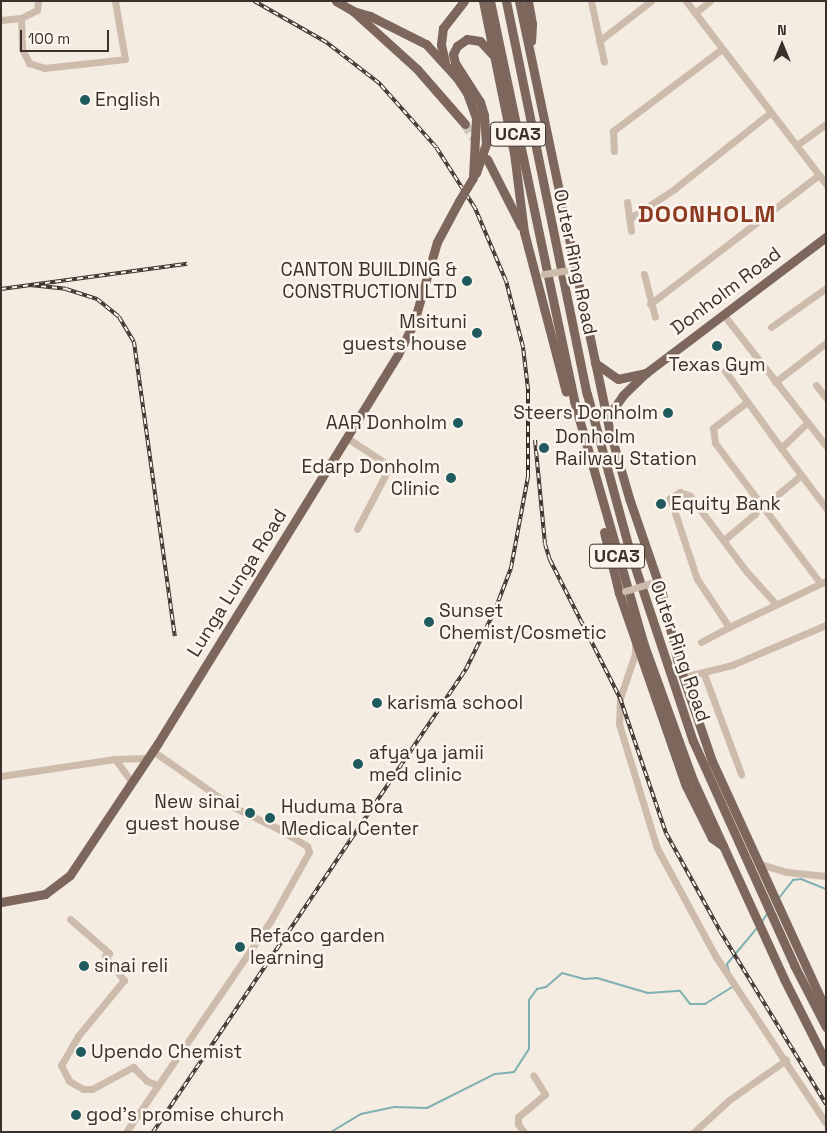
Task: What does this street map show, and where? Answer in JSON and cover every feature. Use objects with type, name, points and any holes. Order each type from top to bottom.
[{"type":"main road","points":[[336,1],[352,11],[417,68],[465,124]]},
{"type":"main road","points":[[446,65],[442,44],[444,28],[464,1]]},
{"type":"main road","name":"Outer Ring Road","points":[[483,1],[514,154],[524,232],[540,275],[634,639],[686,786],[712,838],[723,847]]},
{"type":"main road","name":"Outer Ring Road","points":[[490,1],[558,332],[590,463],[653,674],[690,771],[723,847],[826,1062]]},
{"type":"main road","name":"Outer Ring Road","points":[[506,1],[573,331],[606,472],[682,712],[759,878]]},
{"type":"main road","name":"Outer Ring Road","points":[[519,1],[532,58],[572,269],[607,418]]},
{"type":"main road","points":[[528,1],[532,24],[532,58]]},
{"type":"main road","name":"Lunga Lunga Road","points":[[352,11],[370,16],[426,44],[446,65],[467,93],[476,118],[473,178]]},
{"type":"main road","name":"Lunga Lunga Road","points":[[1,902],[45,894],[59,886],[70,875],[150,754],[347,438],[414,322],[437,242],[484,155],[486,129],[480,102],[454,62],[453,54],[460,42],[475,39],[484,44],[495,59]]},
{"type":"main road","points":[[487,159],[524,232]]},
{"type":"main road","name":"Donholm Road","points":[[646,372],[826,237]]},
{"type":"main road","points":[[595,363],[618,379],[646,372]]},
{"type":"main road","points":[[607,418],[623,395],[646,372]]},
{"type":"main road","name":"UCA3","points":[[607,418],[683,677],[712,761],[756,863],[759,878],[780,923],[806,988],[826,1027]]},
{"type":"main road","name":"UCA3","points":[[780,923],[826,1010]]},
{"type":"main road","points":[[806,988],[808,974]]},
{"type":"street","points":[[1,20],[21,18],[37,10],[38,1]]},
{"type":"street","points":[[21,18],[22,50],[29,63],[44,68],[125,59],[115,1]]},
{"type":"street","points":[[592,1],[604,62]]},
{"type":"street","points":[[599,41],[651,1]]},
{"type":"street","points":[[686,1],[826,184]]},
{"type":"street","points":[[695,13],[710,1]]},
{"type":"street","points":[[614,151],[613,131],[722,49]]},
{"type":"street","points":[[629,219],[673,190],[771,112]]},
{"type":"street","points":[[797,145],[826,124]]},
{"type":"street","points":[[650,304],[819,175]]},
{"type":"street","points":[[627,202],[631,231]]},
{"type":"street","points":[[540,275],[572,269]]},
{"type":"street","points":[[644,274],[654,317]]},
{"type":"street","points":[[771,327],[826,288]]},
{"type":"street","points":[[723,314],[826,446]]},
{"type":"street","points":[[775,382],[826,343]]},
{"type":"street","points":[[725,371],[800,476],[826,508]]},
{"type":"street","points":[[816,386],[826,398]]},
{"type":"street","points":[[701,642],[729,627],[743,623],[775,603],[823,582],[723,455],[712,433],[718,423],[747,402]]},
{"type":"street","points":[[781,448],[807,423]]},
{"type":"street","points":[[347,438],[390,466],[357,529]]},
{"type":"street","points":[[725,539],[755,514],[762,504],[800,476]]},
{"type":"street","points":[[729,627],[697,579],[670,498],[680,492],[690,496],[725,539],[746,571],[775,603]]},
{"type":"street","points":[[622,592],[654,582]]},
{"type":"street","points":[[683,677],[704,674],[826,625]]},
{"type":"street","points":[[634,639],[635,654],[620,698],[618,724],[634,784],[657,848],[706,941],[826,1123]]},
{"type":"street","points":[[704,674],[740,774]]},
{"type":"street","points":[[1,776],[150,754],[233,807],[279,829],[307,846],[309,852],[270,922],[126,1132]]},
{"type":"street","points":[[115,759],[132,782]]},
{"type":"street","points":[[756,863],[786,872],[826,876]]},
{"type":"street","points":[[70,919],[109,953],[105,956],[124,980],[78,1036],[61,1065],[69,1081],[83,1089],[92,1089],[133,1067],[147,1081],[157,1085]]},
{"type":"street","points":[[694,1132],[744,1089],[786,1060]]},
{"type":"street","points":[[524,1132],[518,1124],[518,1117],[544,1097],[533,1075]]},
{"type":"waterway","points":[[779,898],[793,880],[801,879],[826,889]]},
{"type":"waterway","points":[[761,923],[767,914]]},
{"type":"waterway","points":[[729,972],[727,964],[757,928]]},
{"type":"waterway","points":[[331,1132],[361,1114],[395,1107],[427,1108],[495,1074],[514,1072],[529,1049],[529,1000],[537,989],[546,987],[562,973],[584,979],[597,978],[648,993],[680,991],[690,1004],[705,1004],[734,986]]},
{"type":"tunnel","points":[[465,124],[486,157]]},
{"type":"railway","points":[[153,1132],[466,669],[495,610],[511,568],[528,476],[528,389],[523,347],[506,281],[475,208],[436,147],[379,83],[326,42],[254,1]]},
{"type":"railway","points":[[1,289],[187,264]]},
{"type":"railway","points":[[30,285],[66,289],[97,299],[119,317],[134,342],[175,636]]},
{"type":"railway","points":[[535,440],[545,544],[550,560],[620,698],[666,833],[720,931],[826,1104]]},
{"type":"place","name":"English","points":[[85,100]]},
{"type":"place","name":"CANTON BUILDING & CONSTRUCTION LTD","points":[[467,281]]},
{"type":"place","name":"Msituni guests house","points":[[477,333]]},
{"type":"place","name":"Texas Gym","points":[[717,346]]},
{"type":"place","name":"Steers Donholm","points":[[668,413]]},
{"type":"place","name":"AAR Donholm","points":[[458,423]]},
{"type":"place","name":"Donholm Railway Station","points":[[544,448]]},
{"type":"place","name":"Edarp Donholm Clinic","points":[[451,478]]},
{"type":"place","name":"Equity Bank","points":[[661,504]]},
{"type":"place","name":"Sunset Chemist/Cosmetic","points":[[429,622]]},
{"type":"place","name":"karisma school","points":[[377,703]]},
{"type":"place","name":"afya ya jamii med clinic","points":[[358,764]]},
{"type":"place","name":"New sinai guest house","points":[[250,813]]},
{"type":"place","name":"Huduma Bora Medical Center","points":[[270,818]]},
{"type":"place","name":"Refaco garden learning","points":[[240,947]]},
{"type":"place","name":"sinai reli","points":[[84,966]]},
{"type":"place","name":"Upendo Chemist","points":[[81,1052]]},
{"type":"place","name":"god's promise church","points":[[76,1115]]},
{"type":"district","name":"DOONHOLM","points":[[707,214]]}]
